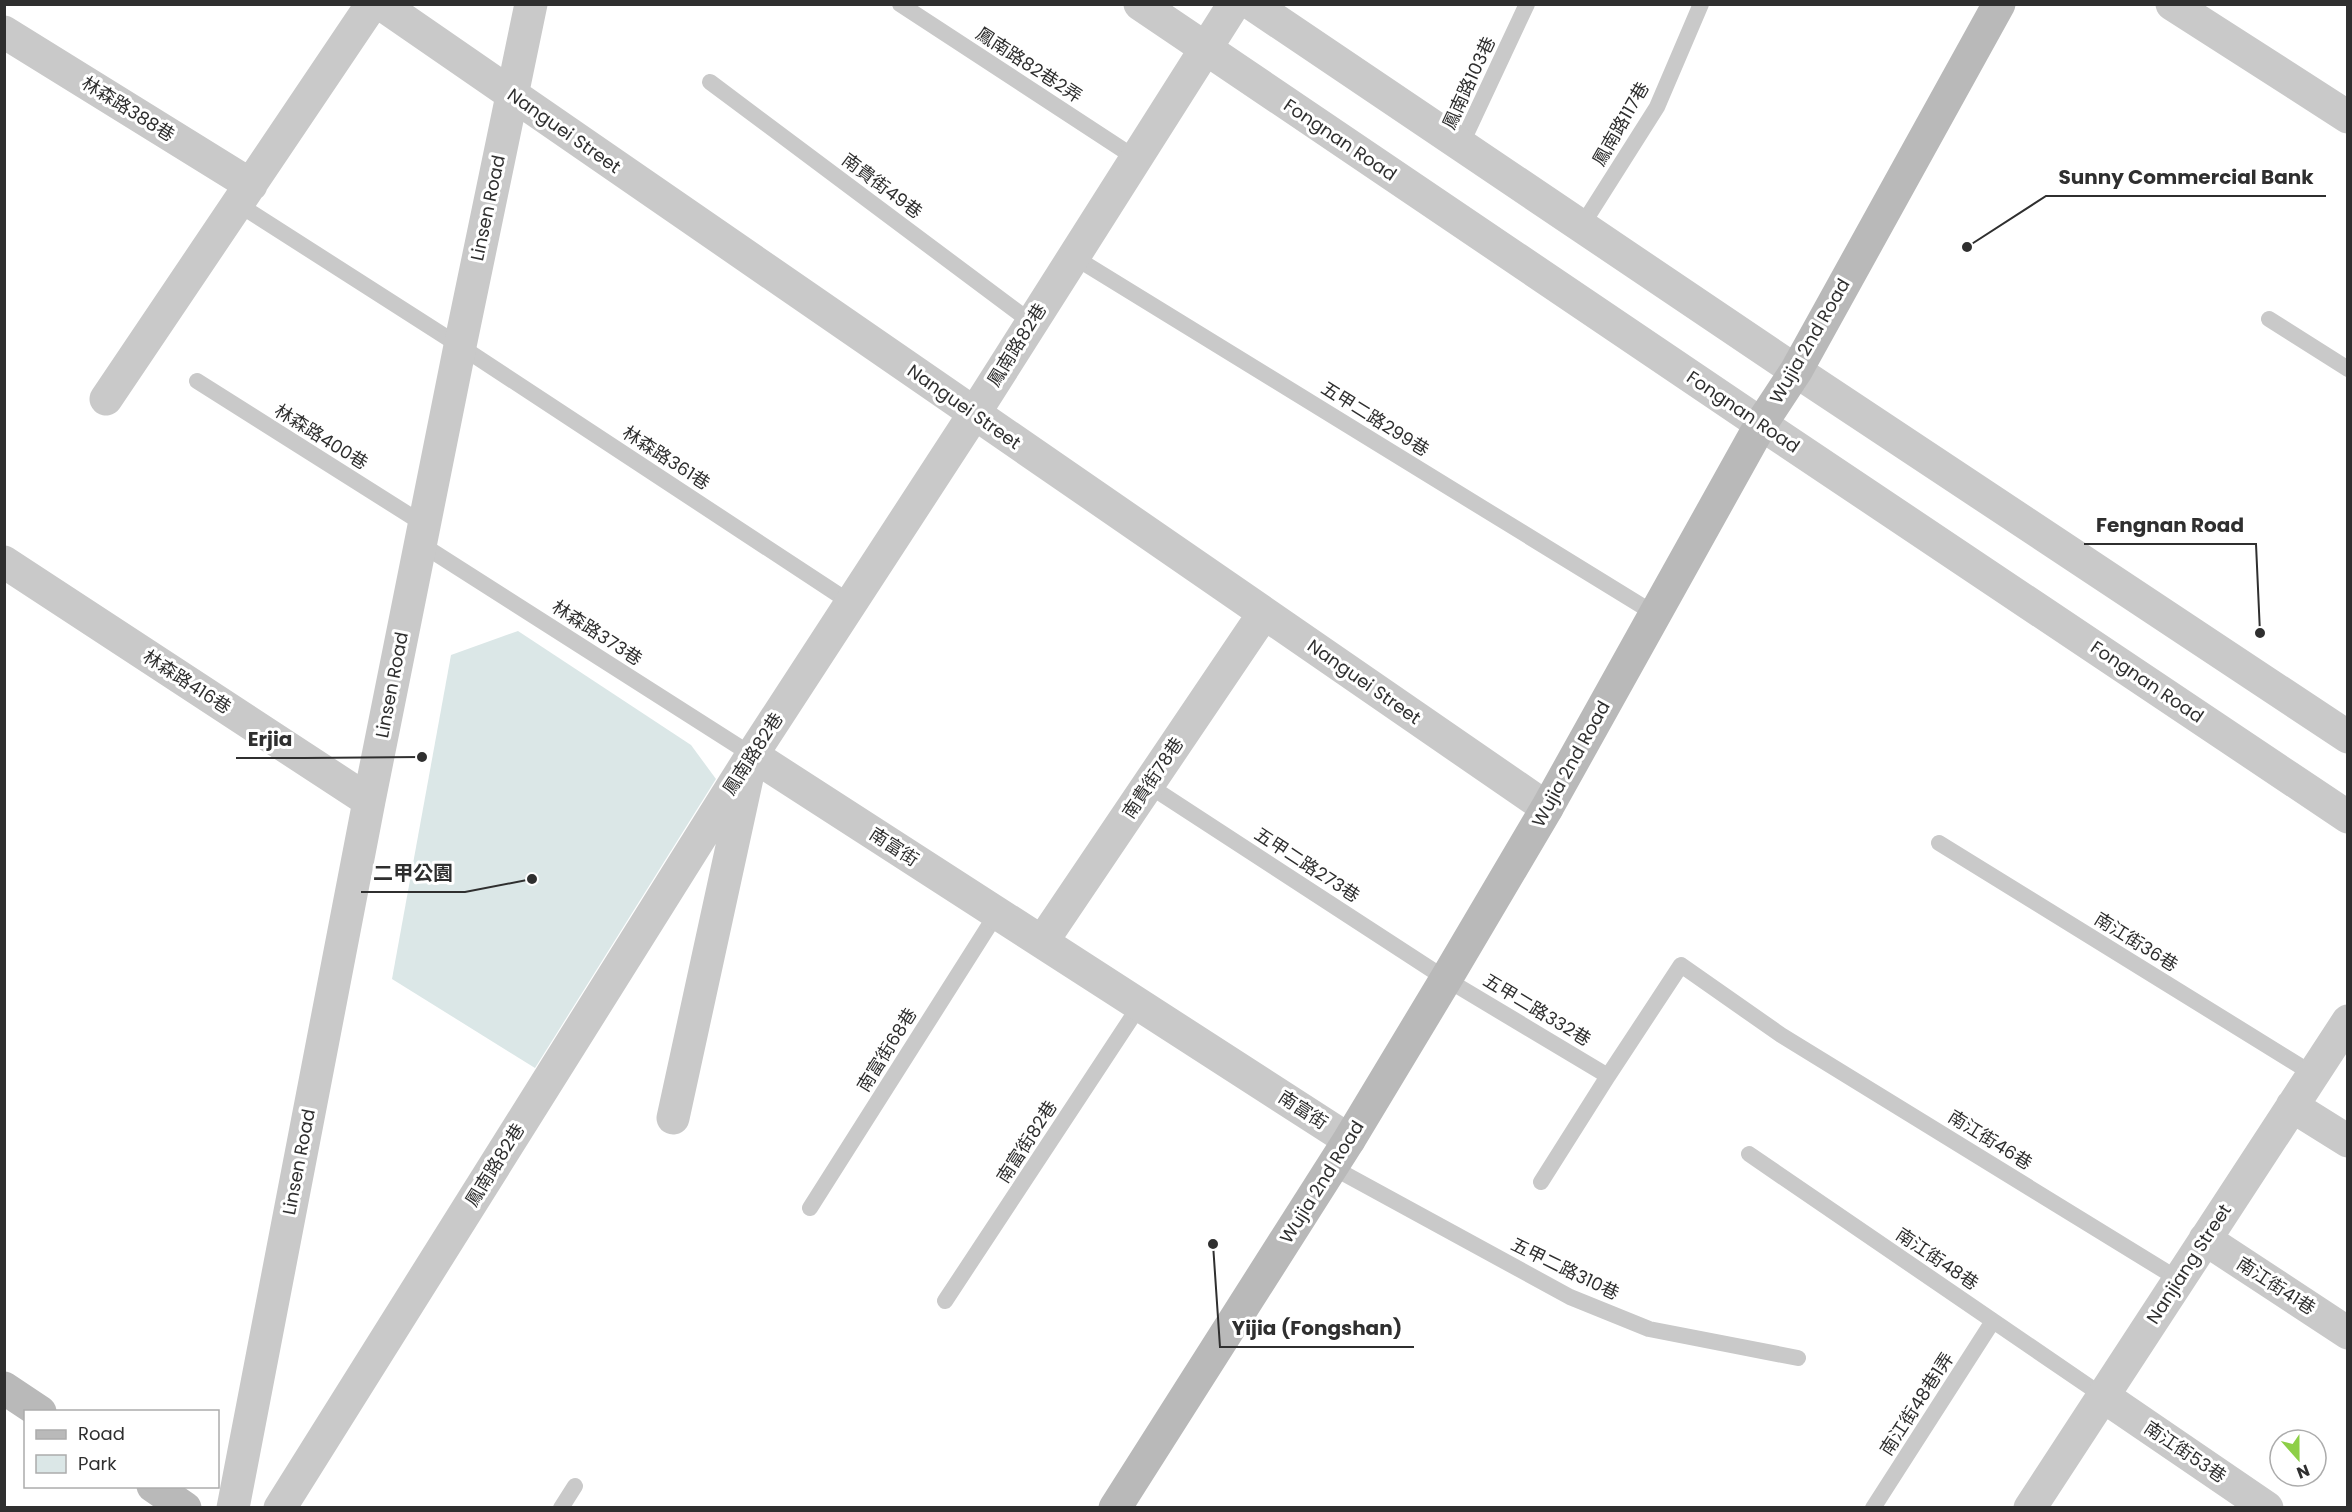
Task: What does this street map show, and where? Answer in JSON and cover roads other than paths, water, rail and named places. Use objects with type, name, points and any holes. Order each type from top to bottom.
[{"type":"main road","name":"Wujia 2nd Road","points":[[1115,1508],[1349,1140],[1547,808],[1761,424],[1796,371],[1999,4]]},
{"type":"main road","points":[[4,1388],[37,1410]]},
{"type":"main road","points":[[156,1488],[185,1508]]},
{"type":"street","points":[[106,399],[372,4]]},
{"type":"street","name":"Nanguei Street","points":[[381,4],[1547,808]]},
{"type":"street","name":"Linsen Road","points":[[233,1508],[369,801],[531,4]]},
{"type":"street","name":"Fongnan Road","points":[[1140,4],[2348,817]]},
{"type":"street","name":"鳳南路82巷","points":[[280,1508],[752,755],[974,414],[1234,4]]},
{"type":"street","points":[[1252,4],[1796,371],[2348,737]]},
{"type":"street","points":[[2172,4],[2348,117]]},
{"type":"street","name":"林森路388巷","points":[[4,32],[244,195]]},
{"type":"street","name":"林森路416巷","points":[[4,562],[369,801]]},
{"type":"street","name":"南貴街78巷","points":[[1042,942],[1264,613]]},
{"type":"street","points":[[673,1118],[752,755]]},
{"type":"street","name":"南富街","points":[[752,755],[1349,1140]]},
{"type":"street","name":"Nanjiang Street","points":[[2030,1508],[2348,1021]]},
{"type":"street","points":[[2292,1106],[2348,1141]]},
{"type":"street","name":"南江街41巷","points":[[2205,1239],[2348,1333]]},
{"type":"street","name":"南江街53巷","points":[[2103,1396],[2267,1508]]},
{"type":"lane","name":"鳳南路82巷2弄","points":[[900,4],[1137,159]]},
{"type":"lane","name":"鳳南路103巷","points":[[1461,145],[1527,4]]},
{"type":"lane","name":"鳳南路117巷","points":[[1581,227],[1657,107],[1701,4]]},
{"type":"lane","name":"南貴街49巷","points":[[710,82],[1031,322]]},
{"type":"lane","name":"林森路388巷","points":[[244,195],[460,346]]},
{"type":"lane","name":"五甲二路299巷","points":[[1074,257],[1655,614]]},
{"type":"lane","points":[[2269,319],[2348,369]]},
{"type":"lane","name":"林森路361巷","points":[[460,346],[851,603]]},
{"type":"lane","name":"林森路400巷","points":[[197,381],[423,535]]},
{"type":"lane","name":"林森路373巷","points":[[423,535],[752,755]]},
{"type":"lane","name":"五甲二路273巷","points":[[1148,785],[1446,978]]},
{"type":"lane","name":"南江街36巷","points":[[1939,843],[2313,1074]]},
{"type":"lane","name":"南富街68巷","points":[[810,1208],[997,913]]},
{"type":"lane","name":"南江街46巷","points":[[1608,1076],[1681,965],[1781,1035],[2178,1279]]},
{"type":"lane","name":"五甲二路332巷","points":[[1446,978],[1608,1076]]},
{"type":"lane","name":"南富街82巷","points":[[945,1301],[1140,1005]]},
{"type":"lane","points":[[1541,1182],[1608,1076]]},
{"type":"lane","name":"南江街48巷","points":[[1749,1154],[2103,1396]]},
{"type":"lane","name":"五甲二路310巷","points":[[1332,1167],[1570,1297],[1649,1329],[1798,1358]]},
{"type":"lane","name":"南江街48巷1弄","points":[[1873,1508],[1993,1321]]},
{"type":"lane","points":[[561,1508],[575,1486]]},
{"type":"place","name":"Sunny Commercial Bank","points":[[1967,247]]},
{"type":"place","name":"Fengnan Road","points":[[2260,633]]},
{"type":"place","name":"Erjia","points":[[422,757]]},
{"type":"place","name":"二甲公園","points":[[532,879]]},
{"type":"place","name":"Yijia (Fongshan)","points":[[1213,1244]]}]
